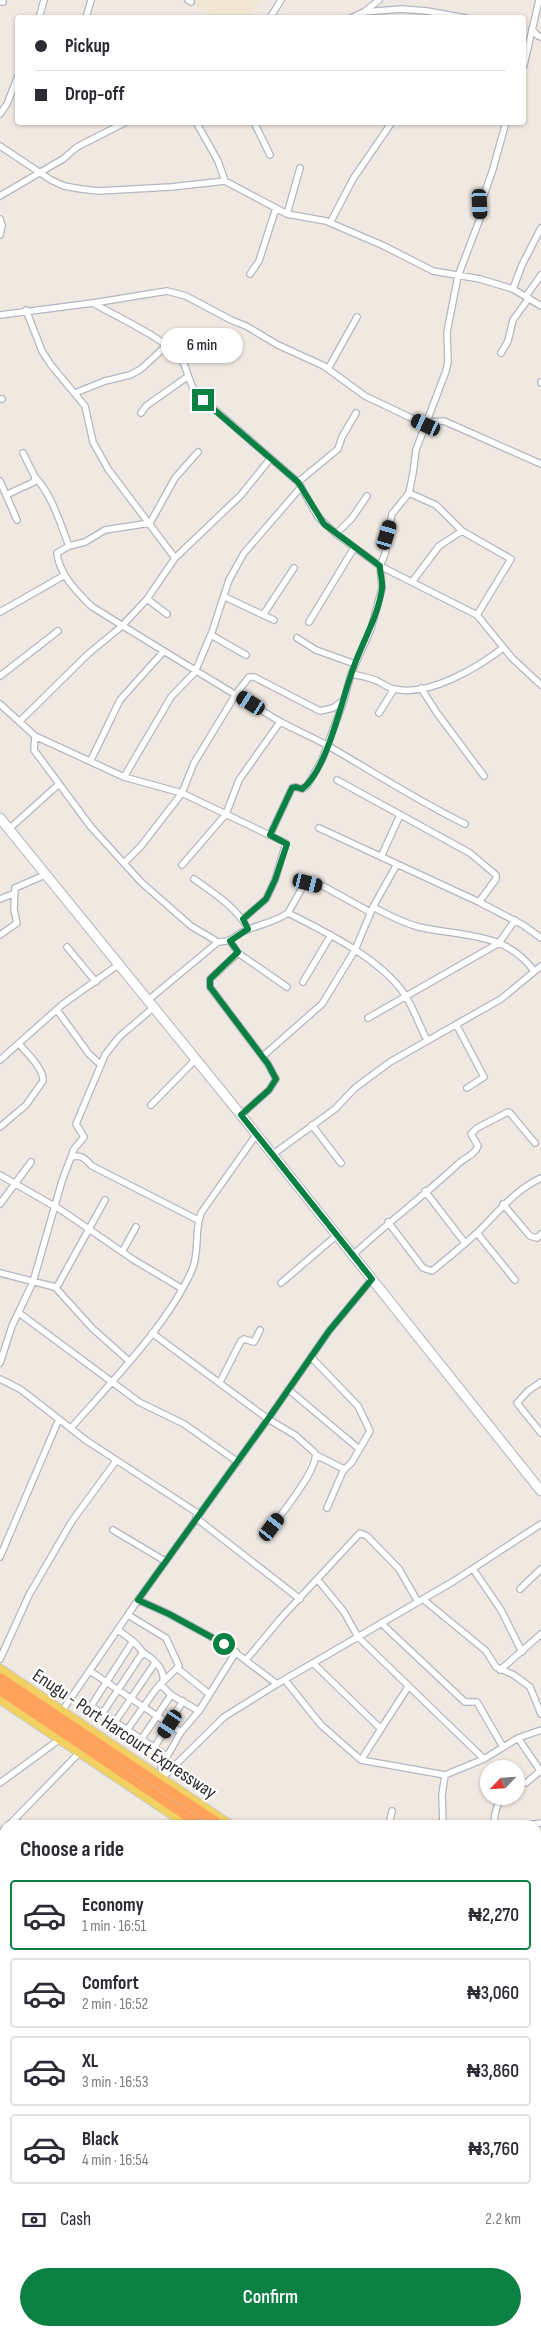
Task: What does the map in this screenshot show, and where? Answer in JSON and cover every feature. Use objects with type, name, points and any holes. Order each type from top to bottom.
[{"type":"highway","name":"Enugu - Port Harcourt Expressway","points":[[0,1678],[213,1820]]},
{"type":"highway","name":"Enugu - Port Harcourt Expressway","points":[[0,1690],[194,1820]]},
{"type":"main road","name":"Enugu - Port Harcourt Expressway","points":[[0,1669],[163,1776],[223,1820]]},
{"type":"main road","points":[[0,1699],[181,1820]]},
{"type":"street","points":[[40,15],[44,0]]},
{"type":"street","points":[[87,15],[90,0]]},
{"type":"street","points":[[272,15],[281,0]]},
{"type":"street","points":[[358,15],[379,0]]},
{"type":"street","points":[[526,57],[540,0]]},
{"type":"street","points":[[364,12],[376,10],[419,10],[444,15]]},
{"type":"street","points":[[376,10],[376,15]]},
{"type":"street","points":[[418,15],[419,10]]},
{"type":"street","points":[[526,32],[532,31],[541,37]]},
{"type":"street","points":[[0,114],[7,104],[15,84]]},
{"type":"street","points":[[0,196],[63,159],[77,147],[120,125]]},
{"type":"street","points":[[198,125],[218,161],[226,180]]},
{"type":"street","points":[[255,125],[270,155]]},
{"type":"street","points":[[330,223],[353,179],[390,125]]},
{"type":"street","points":[[270,835],[292,788],[302,789],[307,786],[318,769],[344,700],[351,674],[371,629],[382,588],[380,566],[385,554],[392,514],[408,493],[414,474],[416,450],[448,362],[447,332],[458,276],[479,223],[480,204],[505,125]]},
{"type":"street","points":[[0,146],[39,173],[64,186],[98,191],[171,188],[226,180],[287,214],[330,223],[384,246],[434,271],[480,278],[513,289],[541,306]]},
{"type":"street","points":[[287,214],[300,168]]},
{"type":"street","points":[[250,274],[259,261],[276,208]]},
{"type":"street","points":[[0,219],[2,226],[0,235]]},
{"type":"street","points":[[513,289],[522,265],[541,228]]},
{"type":"street","points":[[501,353],[508,341],[513,320],[541,275]]},
{"type":"street","points":[[0,315],[167,291],[186,296],[328,369],[364,396],[426,425]]},
{"type":"street","points":[[93,303],[140,328],[181,358],[190,385],[203,400],[300,485],[318,517],[336,534],[380,566],[477,615],[504,648],[541,685]]},
{"type":"street","points":[[26,310],[46,358],[85,406],[93,442],[108,469],[175,558]]},
{"type":"street","points":[[328,369],[357,317]]},
{"type":"street","points":[[75,393],[105,381],[130,375],[141,369],[166,346]]},
{"type":"street","points":[[140,413],[146,406],[187,376]]},
{"type":"street","points":[[124,777],[171,697],[195,672],[211,635],[229,580],[244,553],[300,485],[338,449],[342,437],[356,413]]},
{"type":"street","points":[[426,425],[430,422],[444,421],[541,464]]},
{"type":"street","points":[[150,523],[175,478],[198,452]]},
{"type":"street","points":[[23,453],[51,502],[69,546]]},
{"type":"street","points":[[20,721],[88,654],[122,626],[147,599],[175,558],[240,496],[270,459]]},
{"type":"street","points":[[8,494],[34,482],[35,477]]},
{"type":"street","points":[[0,481],[8,494],[17,520]]},
{"type":"street","points":[[408,493],[436,505],[462,531],[511,559],[477,615]]},
{"type":"street","points":[[336,534],[352,518],[367,496]]},
{"type":"street","points":[[150,523],[105,530],[85,542],[69,546],[57,553],[65,575],[78,593],[91,606],[195,672],[236,694],[280,722],[327,745],[392,785],[465,824]]},
{"type":"street","points":[[412,582],[439,546],[462,531]]},
{"type":"street","points":[[308,622],[354,548]]},
{"type":"street","points":[[263,615],[294,568]]},
{"type":"street","points":[[0,612],[65,575]]},
{"type":"street","points":[[225,597],[274,620]]},
{"type":"street","points":[[147,599],[167,614]]},
{"type":"street","points":[[0,676],[58,631]]},
{"type":"street","points":[[211,635],[246,655]]},
{"type":"street","points":[[297,638],[316,650],[355,664]]},
{"type":"street","points":[[351,674],[374,680],[394,689],[421,688],[457,677],[481,665],[504,648]]},
{"type":"street","points":[[91,760],[120,700],[163,652]]},
{"type":"street","points":[[124,863],[141,846],[182,794],[194,763],[221,722],[236,694],[249,677],[254,677],[294,700],[320,711],[333,708],[344,700]]},
{"type":"street","points":[[421,688],[437,713],[484,776]]},
{"type":"street","points":[[379,713],[394,689]]},
{"type":"street","points":[[0,704],[35,736],[91,760],[124,777],[182,794],[287,844],[279,869],[263,902],[243,919]]},
{"type":"street","points":[[182,865],[226,814],[239,780],[280,722]]},
{"type":"street","points":[[35,736],[34,750],[91,827],[141,882],[182,918],[218,942]]},
{"type":"street","points":[[337,780],[470,853],[496,875],[496,879],[479,902]]},
{"type":"street","points":[[8,829],[58,784]]},
{"type":"street","points":[[381,857],[400,815]]},
{"type":"street","points":[[0,818],[196,1059],[541,1491]]},
{"type":"street","points":[[319,828],[479,902],[515,920],[541,938]]},
{"type":"street","points":[[263,1056],[322,1004],[356,950],[372,910],[397,864]]},
{"type":"street","points":[[0,936],[17,923],[13,894],[17,886],[45,875]]},
{"type":"street","points":[[194,880],[214,893],[243,919],[248,929]]},
{"type":"street","points":[[0,1363],[12,1326],[33,1282],[53,1207],[71,1157],[74,1149],[84,1137],[76,1124],[100,1064],[113,1043],[150,1004],[218,942],[230,941],[248,929],[265,925],[288,913],[302,888],[308,883],[323,886],[372,910],[418,926],[487,938],[523,957],[534,971]]},
{"type":"street","points":[[0,899],[13,894]]},
{"type":"street","points":[[288,913],[356,950],[390,978],[405,996],[427,1040]]},
{"type":"street","points":[[368,1018],[499,943],[515,920]]},
{"type":"street","points":[[303,982],[331,935]]},
{"type":"street","points":[[230,941],[238,952],[287,987]]},
{"type":"street","points":[[67,947],[96,982]]},
{"type":"street","points":[[238,952],[210,979],[210,987],[263,1056],[276,1079],[269,1090],[241,1115]]},
{"type":"street","points":[[0,1060],[57,1010],[118,965]]},
{"type":"street","points":[[272,1155],[383,1067],[501,999],[541,966]]},
{"type":"street","points":[[57,1010],[89,1054],[100,1064]]},
{"type":"street","points":[[457,1026],[484,1077],[467,1088]]},
{"type":"street","points":[[0,1127],[26,1105],[43,1081],[43,1076],[38,1068],[19,1044]]},
{"type":"street","points":[[152,1105],[196,1059]]},
{"type":"street","points":[[353,1255],[388,1222],[478,1149],[471,1134],[472,1132],[508,1112],[514,1115],[535,1144]]},
{"type":"street","points":[[312,1125],[342,1162]]},
{"type":"street","points":[[71,1428],[152,1333],[181,1288],[192,1269],[197,1254],[198,1220],[201,1213],[256,1135]]},
{"type":"street","points":[[71,1157],[77,1155],[83,1157],[92,1166],[198,1220]]},
{"type":"street","points":[[0,1204],[31,1162]]},
{"type":"street","points":[[0,1175],[181,1288]]},
{"type":"street","points":[[388,1222],[419,1264],[432,1271],[477,1233],[503,1204],[526,1186],[541,1178]]},
{"type":"street","points":[[425,1192],[465,1243]]},
{"type":"street","points":[[54,1287],[58,1285],[105,1200]]},
{"type":"street","points":[[503,1204],[530,1236],[537,1238],[541,1234]]},
{"type":"street","points":[[122,1252],[136,1227]]},
{"type":"street","points":[[477,1233],[515,1280]]},
{"type":"street","points":[[281,1283],[337,1235]]},
{"type":"street","points":[[0,1273],[54,1287],[92,1328],[129,1361]]},
{"type":"street","points":[[62,1711],[138,1600],[238,1462],[311,1356],[372,1279]]},
{"type":"street","points":[[19,1313],[138,1402],[184,1424],[238,1462]]},
{"type":"street","points":[[220,1382],[240,1341],[244,1339],[254,1342],[260,1330]]},
{"type":"street","points":[[152,1333],[268,1419],[295,1435],[316,1455],[344,1469]]},
{"type":"street","points":[[311,1356],[358,1406],[370,1431],[352,1462],[344,1469],[328,1508]]},
{"type":"street","points":[[0,1379],[20,1389],[116,1461],[198,1516],[300,1599]]},
{"type":"street","points":[[541,1382],[528,1391],[517,1403],[541,1434]]},
{"type":"street","points":[[289,1390],[358,1448]]},
{"type":"street","points":[[0,1557],[59,1420]]},
{"type":"street","points":[[272,1527],[296,1494],[316,1459],[316,1455]]},
{"type":"street","points":[[0,1659],[29,1595],[72,1521],[116,1461]]},
{"type":"street","points":[[163,1776],[224,1717],[277,1684],[421,1601],[541,1524]]},
{"type":"street","points":[[114,1530],[166,1561]]},
{"type":"street","points":[[246,1660],[357,1535],[364,1533],[399,1569],[421,1601],[486,1651],[496,1667],[514,1675],[530,1687],[539,1704],[541,1714]]},
{"type":"street","points":[[473,1569],[501,1610],[522,1652]]},
{"type":"street","points":[[520,1589],[541,1569]]},
{"type":"street","points":[[318,1580],[344,1612],[358,1637],[484,1759]]},
{"type":"street","points":[[138,1600],[169,1614],[236,1652],[277,1684]]},
{"type":"street","points":[[127,1730],[161,1683],[179,1665],[166,1638],[128,1615]]},
{"type":"street","points":[[381,1623],[438,1675],[464,1702],[477,1702],[503,1747]]},
{"type":"street","points":[[118,1630],[133,1641],[143,1652],[153,1658],[163,1674],[161,1683]]},
{"type":"street","points":[[500,1670],[541,1634]]},
{"type":"street","points":[[133,1641],[91,1704],[102,1714],[166,1756]]},
{"type":"street","points":[[102,1714],[143,1652]]},
{"type":"street","points":[[163,1776],[162,1767],[166,1756],[181,1732],[199,1710],[236,1652]]},
{"type":"street","points":[[115,1722],[155,1663]]},
{"type":"street","points":[[314,1664],[382,1729]]},
{"type":"street","points":[[177,1668],[208,1694]]},
{"type":"street","points":[[90,1671],[181,1732]]},
{"type":"street","points":[[285,1680],[321,1725],[361,1760],[445,1775],[484,1759],[518,1738],[541,1730]]},
{"type":"street","points":[[161,1683],[171,1695],[199,1710]]},
{"type":"street","points":[[361,1760],[408,1687]]},
{"type":"street","points":[[141,1740],[171,1695]]},
{"type":"street","points":[[154,1748],[183,1701]]},
{"type":"street","points":[[518,1738],[541,1772],[526,1783]]},
{"type":"street","points":[[0,1783],[60,1739]]},
{"type":"street","points":[[14,1820],[80,1752]]},
{"type":"street","points":[[442,1820],[442,1795],[445,1775]]},
{"type":"street","points":[[494,1820],[498,1805]]},
{"type":"street","points":[[390,1820],[392,1811]]},
{"type":"shaded area","points":[[191,0],[260,0],[251,15],[210,15]]},
{"type":"route","points":[[203,400],[298,482],[324,524],[380,566],[382,588],[371,629],[351,674],[344,700],[318,769],[307,786],[302,789],[292,788],[274,824],[270,835],[287,844],[275,880],[266,899],[243,919],[248,929],[230,941],[238,952],[209,982],[210,987],[228,1008],[268,1064],[276,1079],[269,1090],[241,1115],[372,1279],[329,1331],[238,1462],[138,1600],[169,1614],[224,1644]]}]
